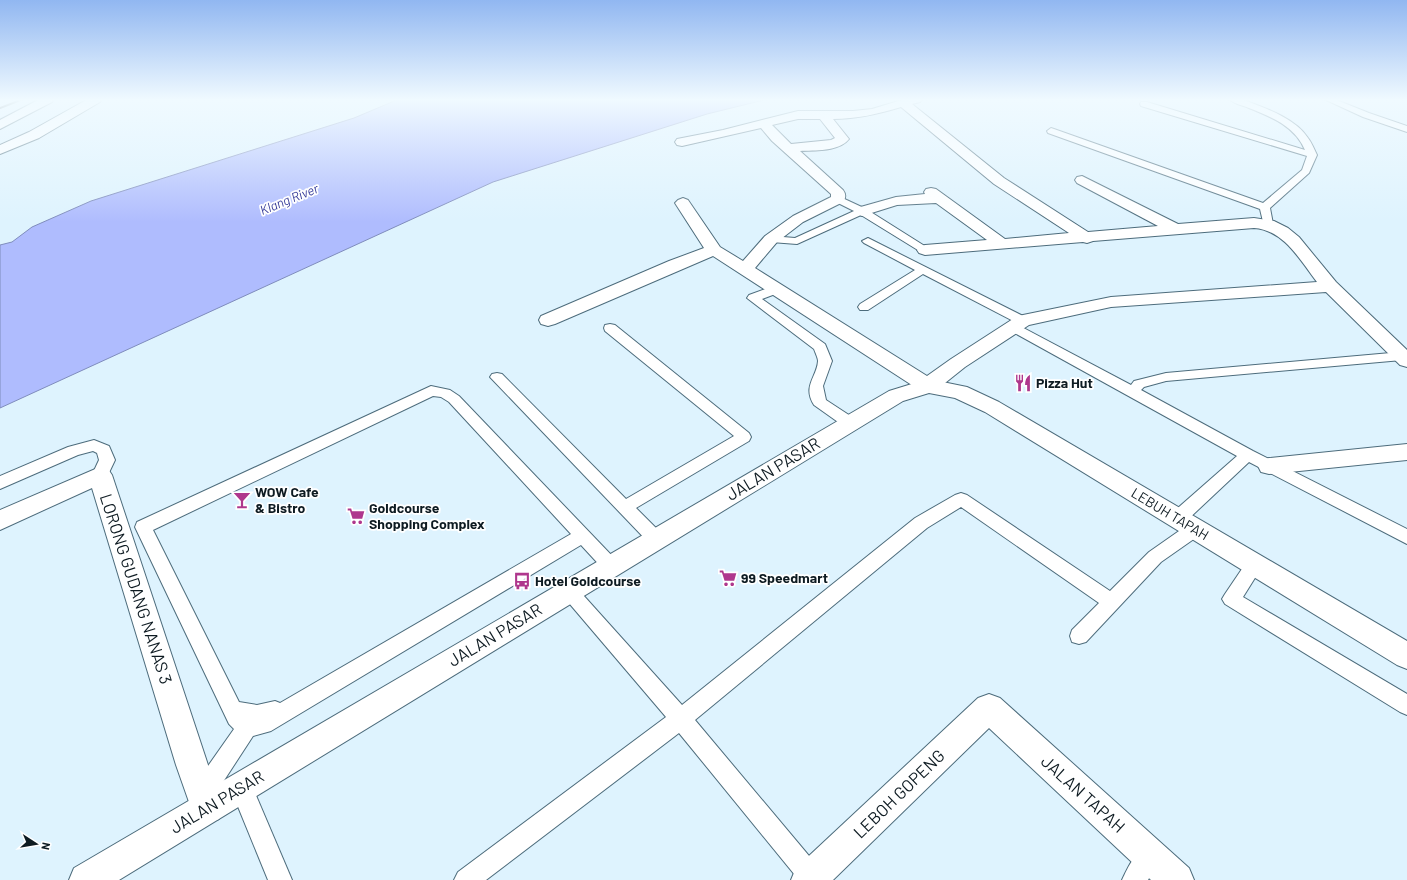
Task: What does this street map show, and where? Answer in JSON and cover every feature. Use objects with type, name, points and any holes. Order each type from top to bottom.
[{"type":"main road","points":[[0,150],[23,140]]},
{"type":"main road","points":[[682,142],[691,140]]},
{"type":"main road","points":[[744,270],[771,239],[798,219],[838,199],[838,193],[781,140]]},
{"type":"main road","points":[[789,148],[839,142],[841,140]]},
{"type":"main road","points":[[949,140],[1000,181],[1087,238]]},
{"type":"main road","points":[[1082,180],[1177,230]]},
{"type":"main road","points":[[862,211],[896,201],[935,195],[1001,243]]},
{"type":"main road","points":[[683,203],[714,250],[774,290],[928,386],[958,363],[1019,324],[1111,302],[1330,286]]},
{"type":"main road","points":[[925,250],[1001,243],[1087,238],[1254,223],[1268,224],[1282,231],[1293,240],[1330,286],[1404,358]]},
{"type":"main road","points":[[548,320],[681,262],[714,250]]},
{"type":"main road","name":"JALAN PASAR","points":[[86,880],[204,801],[242,787],[896,396],[928,386]]},
{"type":"main road","name":"LEBUH TAPAH","points":[[928,386],[960,392],[992,407],[1407,656]]},
{"type":"main road","points":[[1269,466],[1407,452]]},
{"type":"main road","name":"LORONG GUDANG NANAS 3","points":[[0,521],[100,475],[204,801]]},
{"type":"main road","name":"JALAN TAPAH","points":[[988,708],[1142,868],[1177,880]]},
{"type":"main road","name":"LEBOH GOPENG","points":[[810,878],[988,708]]},
{"type":"lane","points":[[1077,140],[1265,207]]},
{"type":"lane","points":[[1263,140],[1312,155]]},
{"type":"lane","points":[[1265,207],[1306,171],[1312,155],[1305,140]]},
{"type":"lane","points":[[838,199],[862,211],[925,250]]},
{"type":"lane","points":[[1265,207],[1268,224]]},
{"type":"lane","points":[[771,239],[797,241],[862,211]]},
{"type":"lane","points":[[868,241],[1019,324],[1132,392],[1248,456],[1407,537]]},
{"type":"lane","points":[[864,307],[922,270]]},
{"type":"lane","points":[[774,290],[753,298],[820,347],[825,361],[816,386],[819,402],[850,423]]},
{"type":"lane","points":[[610,328],[744,437],[625,507]]},
{"type":"lane","points":[[1132,392],[1138,384],[1166,377],[1404,358]]},
{"type":"lane","points":[[497,377],[656,539]]},
{"type":"lane","points":[[247,727],[236,717],[142,527],[431,391],[445,393],[454,399],[611,566]]},
{"type":"lane","points":[[0,483],[73,451],[94,445],[104,450],[107,460],[100,475]]},
{"type":"lane","points":[[1079,636],[1186,524],[1248,456]]},
{"type":"lane","points":[[466,880],[681,719],[921,523],[961,499],[1112,602]]},
{"type":"lane","points":[[204,801],[247,727],[264,724],[583,535]]},
{"type":"lane","points":[[1254,565],[1231,599],[1407,705]]},
{"type":"lane","points":[[569,591],[681,719],[810,878]]},
{"type":"lane","points":[[233,710],[257,715],[291,708]]},
{"type":"lane","points":[[242,787],[280,880]]},
{"type":"water","name":"Klang River","points":[[284,140],[625,140],[493,182],[0,408],[0,245],[12,242],[32,227],[91,201]]},
{"type":"place","name":"Pizza Hut","points":[[1023,383]]},
{"type":"place","name":"WOW Cafe & Bistro","points":[[242,500]]},
{"type":"place","name":"Goldcourse Shopping Complex","points":[[356,516]]},
{"type":"place","name":"99 Speedmart","points":[[728,578]]},
{"type":"place","name":"Hotel Goldcourse","points":[[522,581]]}]
